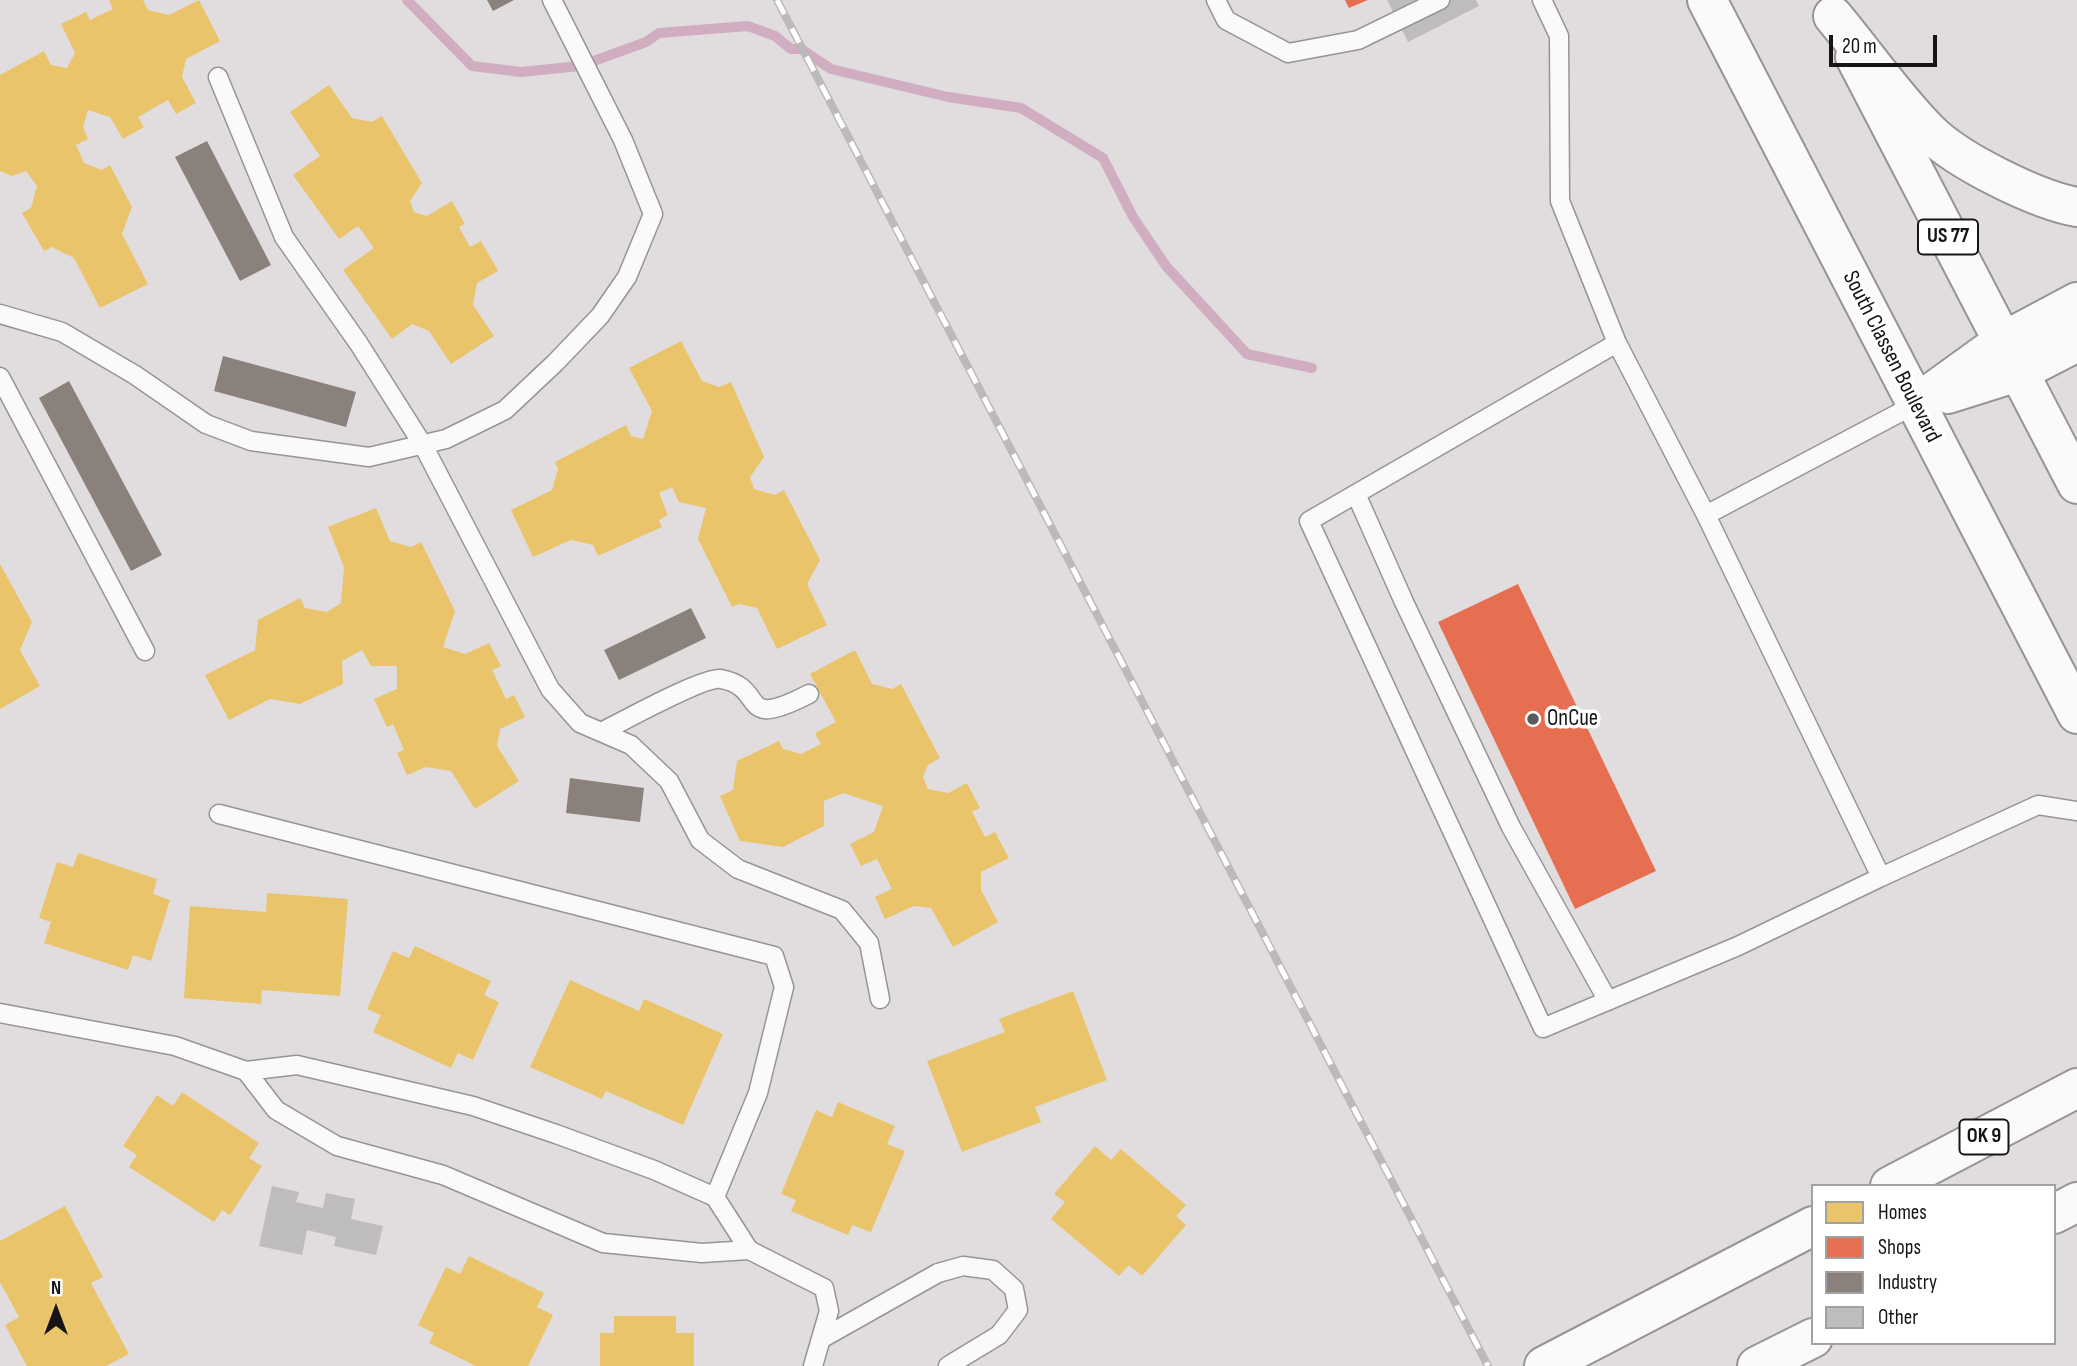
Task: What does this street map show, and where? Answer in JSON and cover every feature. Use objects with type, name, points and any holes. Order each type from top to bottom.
[{"type":"main road","name":"South Classen Boulevard","points":[[1707,0],[2077,714]]},
{"type":"main road","points":[[1829,8],[1930,134],[1975,163],[2027,191],[2077,207]]},
{"type":"main road","name":"US 77","points":[[1829,8],[2077,484]]},
{"type":"main road","points":[[2012,357],[2077,302]]},
{"type":"main road","points":[[1916,404],[2012,357],[2077,342]]},
{"type":"main road","name":"OK 9","points":[[1894,1184],[2077,1088]]},
{"type":"main road","points":[[2056,1213],[2077,1202]]},
{"type":"main road","points":[[1544,1366],[1811,1227]]},
{"type":"main road","points":[[1757,1366],[1811,1339]]},
{"type":"lane","points":[[0,314],[62,332],[135,375],[206,424],[251,441],[369,457],[446,439],[505,410],[600,316],[626,277],[653,214],[623,140],[552,0]]},
{"type":"lane","points":[[1216,0],[1226,20],[1288,53],[1358,40],[1440,0]]},
{"type":"lane","points":[[1542,0],[1559,36],[1560,201],[1617,343],[1706,515],[1881,877]]},
{"type":"lane","points":[[218,77],[284,237],[359,344],[423,445],[550,689],[580,723],[631,745],[669,781],[700,840],[738,869],[842,910],[869,943],[880,999]]},
{"type":"lane","points":[[1617,343],[1310,521],[1542,1028],[1738,946],[2038,805],[2077,811]]},
{"type":"lane","points":[[0,377],[145,651]]},
{"type":"lane","points":[[1706,515],[1916,404]]},
{"type":"lane","points":[[1356,494],[1511,827],[1608,1001]]},
{"type":"lane","points":[[601,732],[698,684],[719,678],[740,687],[754,705],[767,711],[779,710],[809,694]]},
{"type":"lane","points":[[219,814],[774,956],[784,987],[781,1000],[758,1093],[715,1197]]},
{"type":"lane","points":[[0,1013],[175,1046],[246,1071],[297,1065],[473,1106],[654,1170],[715,1197],[750,1250],[824,1288],[829,1311],[813,1366]]},
{"type":"lane","points":[[246,1071],[276,1110],[337,1146],[443,1175],[603,1243],[702,1253],[750,1250]]},
{"type":"lane","points":[[821,1339],[938,1273],[963,1266],[993,1270],[1014,1289],[1018,1310],[999,1335],[947,1366]]},
{"type":"building: Homes","points":[[109,0],[143,0],[148,10],[169,15],[199,0],[220,41],[186,59],[182,77],[196,103],[176,114],[168,100],[138,117],[144,127],[123,139],[110,117],[88,110],[83,127],[88,139],[76,145],[84,163],[102,170],[110,165],[132,207],[122,234],[148,284],[100,308],[74,258],[52,247],[44,251],[22,213],[31,208],[37,186],[26,171],[12,176],[0,171],[0,75],[44,51],[51,65],[67,68],[75,53],[61,24],[86,12],[90,20],[113,9]]},
{"type":"building: Homes","points":[[329,85],[352,118],[372,122],[382,116],[422,183],[410,201],[414,212],[427,216],[452,201],[465,224],[459,227],[470,247],[481,241],[498,271],[477,283],[473,305],[494,336],[451,364],[429,331],[412,324],[392,339],[343,270],[374,248],[358,226],[339,239],[293,175],[320,156],[290,112]]},
{"type":"building: Homes","points":[[681,341],[702,381],[719,387],[731,382],[764,457],[750,477],[754,489],[775,495],[784,490],[820,560],[807,584],[827,625],[777,649],[757,608],[739,604],[732,607],[698,539],[706,508],[679,502],[672,487],[659,493],[668,515],[659,520],[662,527],[598,556],[593,545],[571,540],[533,557],[511,510],[552,490],[558,469],[555,462],[626,425],[631,436],[643,439],[652,411],[629,368]]},
{"type":"building: Homes","points":[[376,508],[390,541],[411,547],[421,542],[455,611],[443,647],[465,654],[489,643],[501,666],[492,670],[506,699],[514,695],[525,717],[500,729],[497,746],[519,781],[475,809],[451,771],[426,767],[407,775],[397,753],[404,750],[393,724],[387,727],[374,699],[397,689],[397,666],[371,666],[362,650],[342,661],[343,684],[300,704],[270,699],[229,720],[205,675],[255,650],[258,620],[300,598],[305,608],[327,612],[341,603],[344,567],[328,527]]},
{"type":"building: Homes","points":[[0,564],[32,622],[20,650],[40,686],[0,709]]},
{"type":"building: Homes","points":[[855,650],[872,684],[892,689],[901,684],[940,758],[928,765],[923,777],[928,789],[948,793],[967,783],[980,808],[972,812],[985,837],[995,832],[1009,858],[981,872],[981,890],[998,922],[953,947],[931,908],[914,906],[885,919],[875,897],[892,889],[877,859],[861,866],[850,844],[874,832],[883,806],[843,793],[824,801],[824,826],[783,847],[740,841],[720,796],[733,790],[737,761],[779,741],[783,749],[801,754],[821,744],[815,733],[836,722],[810,674]]},
{"type":"building: Homes","points":[[78,853],[157,879],[153,894],[170,900],[151,961],[133,955],[128,970],[44,943],[51,922],[39,918],[57,862],[73,867]]},
{"type":"building: Homes","points":[[267,893],[348,899],[340,996],[262,990],[261,1004],[184,998],[190,906],[266,912]]},
{"type":"building: Homes","points":[[415,946],[491,981],[484,995],[499,1002],[473,1060],[458,1053],[451,1068],[373,1032],[381,1015],[367,1009],[393,951],[409,958]]},
{"type":"building: Homes","points":[[570,980],[639,1011],[644,999],[723,1034],[683,1125],[606,1091],[602,1099],[530,1067]]},
{"type":"building: Homes","points":[[1073,991],[1107,1080],[1035,1107],[1041,1122],[962,1152],[927,1061],[1005,1032],[999,1019]]},
{"type":"building: Homes","points":[[182,1092],[259,1143],[249,1158],[262,1166],[230,1215],[222,1210],[214,1222],[129,1167],[137,1155],[123,1146],[157,1095],[173,1106]]},
{"type":"building: Homes","points":[[838,1102],[895,1126],[887,1144],[905,1151],[871,1232],[852,1225],[848,1235],[791,1211],[796,1200],[781,1194],[816,1110],[832,1117]]},
{"type":"building: Homes","points":[[1095,1146],[1111,1160],[1121,1149],[1186,1205],[1176,1216],[1186,1225],[1142,1276],[1129,1265],[1119,1276],[1051,1219],[1065,1202],[1054,1194]]},
{"type":"building: Homes","points":[[65,1206],[103,1277],[91,1283],[129,1354],[106,1366],[27,1366],[5,1325],[19,1317],[0,1282],[0,1241]]},
{"type":"building: Homes","points":[[469,1256],[544,1293],[537,1307],[553,1315],[528,1366],[476,1366],[429,1343],[434,1333],[418,1325],[446,1267],[460,1274]]},
{"type":"building: Homes","points":[[614,1316],[676,1316],[676,1333],[694,1333],[694,1366],[600,1366],[600,1333],[614,1333]]},
{"type":"building: Shops","points":[[1345,0],[1368,0],[1349,8]]},
{"type":"building: Shops","name":"OnCue","points":[[1518,584],[1656,871],[1575,909],[1438,622]]},
{"type":"building: Industry","points":[[487,0],[514,0],[493,11]]},
{"type":"building: Industry","points":[[207,141],[271,265],[240,281],[175,157]]},
{"type":"building: Industry","points":[[223,356],[356,392],[346,427],[214,391]]},
{"type":"building: Industry","points":[[69,381],[162,555],[131,571],[39,398]]},
{"type":"building: Industry","points":[[691,608],[706,638],[619,680],[604,650]]},
{"type":"building: Industry","points":[[570,778],[644,788],[640,822],[566,813]]},
{"type":"building: Other","points":[[1387,0],[1476,0],[1479,6],[1408,42]]},
{"type":"building: Other","points":[[272,1186],[299,1192],[296,1202],[323,1208],[326,1193],[355,1199],[351,1219],[383,1226],[376,1255],[334,1246],[336,1237],[307,1230],[302,1255],[259,1246]]},
{"type":"waterway","points":[[407,0],[472,66],[521,72],[580,66],[646,42],[659,33],[748,26],[775,36],[791,49],[801,49],[831,69],[948,97],[1021,108],[1103,158],[1133,217],[1166,266],[1247,354],[1312,368]]},
{"type":"railway","points":[[777,0],[1488,1366]]},
{"type":"place","name":"OnCue","points":[[1533,719]]}]
